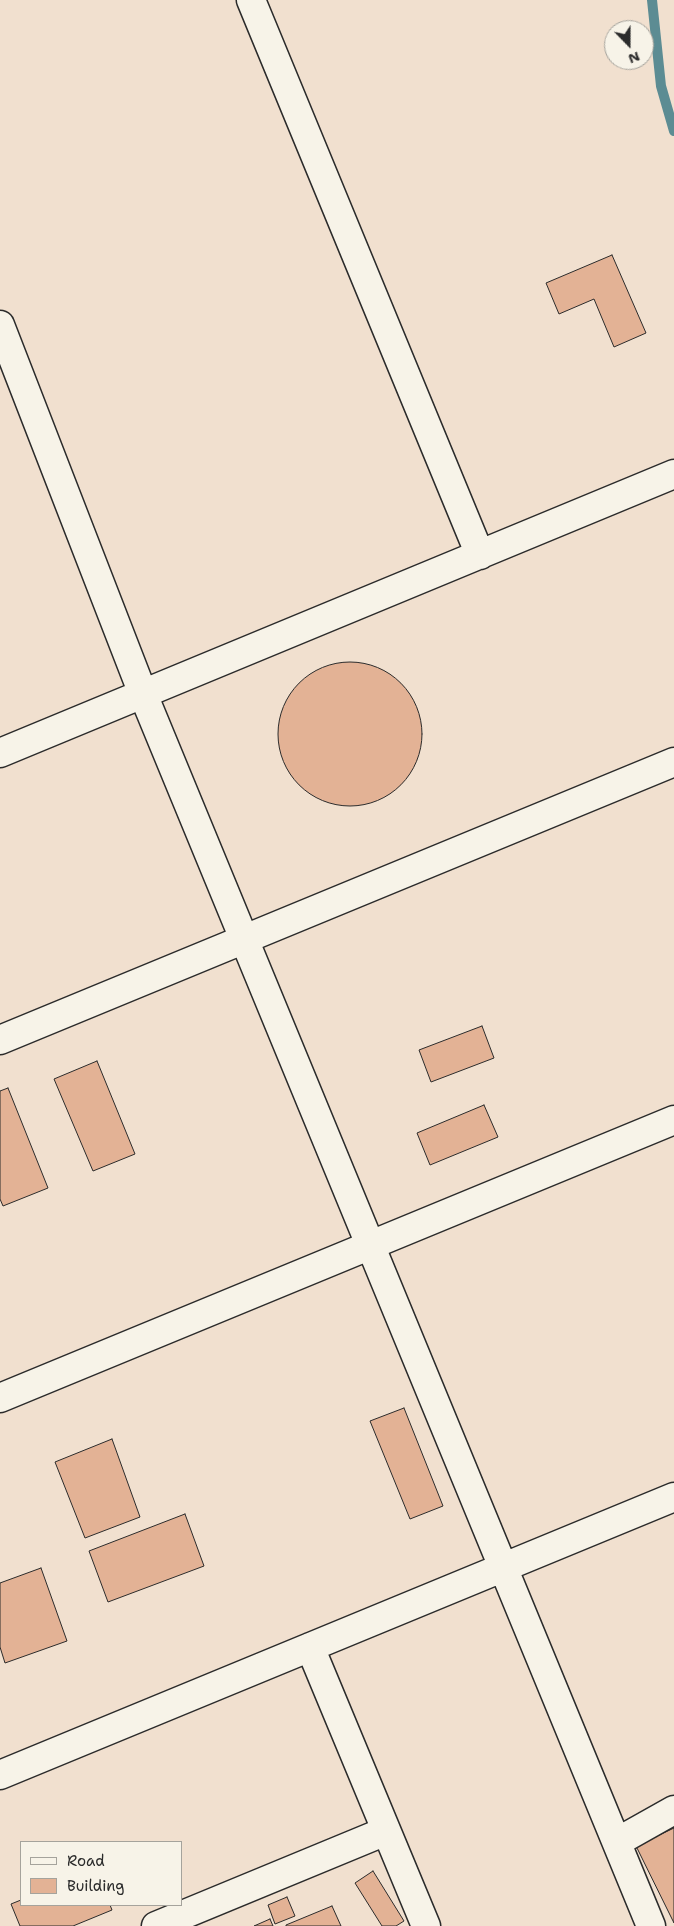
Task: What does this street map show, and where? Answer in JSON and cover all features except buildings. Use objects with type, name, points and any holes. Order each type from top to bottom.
[{"type":"street","points":[[250,0],[480,555]]},
{"type":"street","points":[[0,325],[142,694],[651,1926]]},
{"type":"street","points":[[0,753],[674,474]]},
{"type":"street","points":[[0,1040],[674,762]]},
{"type":"street","points":[[0,1398],[674,1120]]},
{"type":"street","points":[[0,1775],[674,1497]]},
{"type":"street","points":[[310,1647],[426,1926]]},
{"type":"street","points":[[617,1842],[674,1810]]},
{"type":"street","points":[[156,1926],[386,1831]]},
{"type":"waterway","points":[[652,0],[661,86],[674,131]]}]
